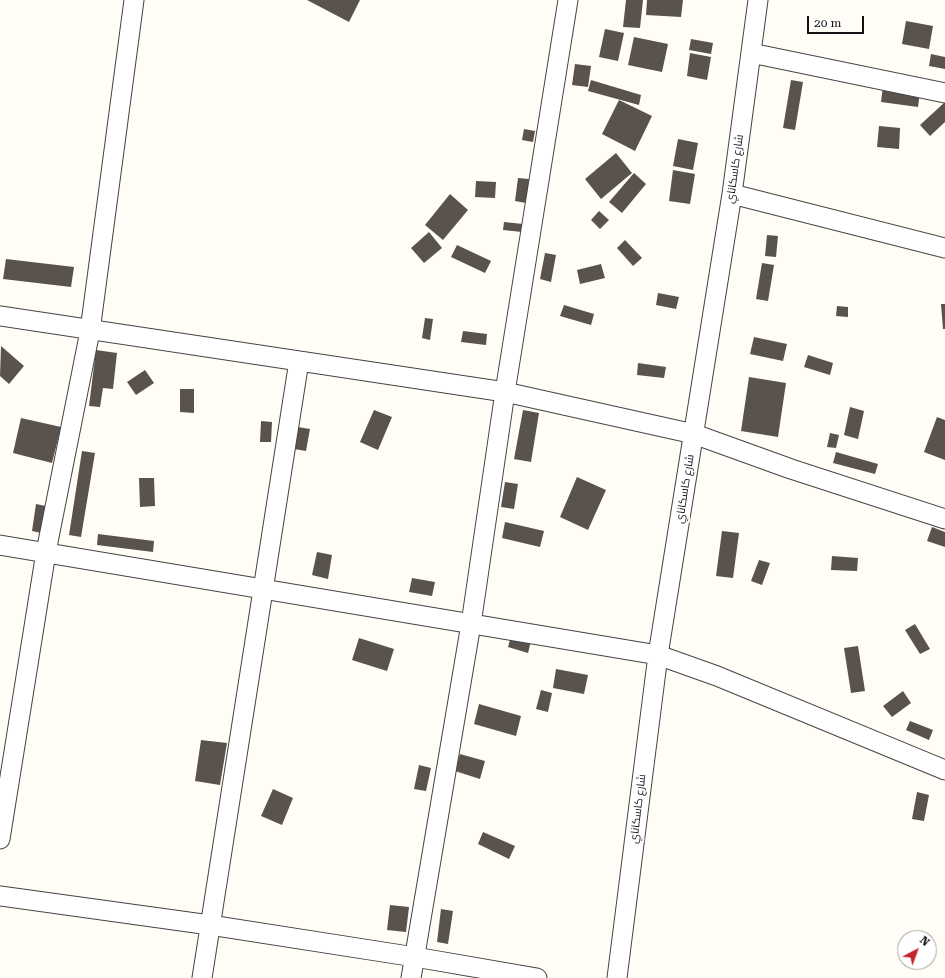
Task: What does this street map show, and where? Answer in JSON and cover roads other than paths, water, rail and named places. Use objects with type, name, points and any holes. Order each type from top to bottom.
[{"type":"street","points":[[0,839],[46,552],[90,331],[134,0]]},
{"type":"street","points":[[411,978],[471,624],[505,392],[568,0]]},
{"type":"street","name":"شارع كاسكاناي","points":[[617,978],[658,655],[732,194],[758,0]]},
{"type":"street","points":[[751,53],[945,93]]},
{"type":"street","points":[[732,194],[945,248]]},
{"type":"street","points":[[0,316],[90,331],[505,392],[694,434],[791,469],[945,519]]},
{"type":"street","points":[[202,978],[299,361]]},
{"type":"street","points":[[0,545],[658,655],[717,676],[945,770]]},
{"type":"street","points":[[0,896],[210,925],[415,957],[537,978]]}]
